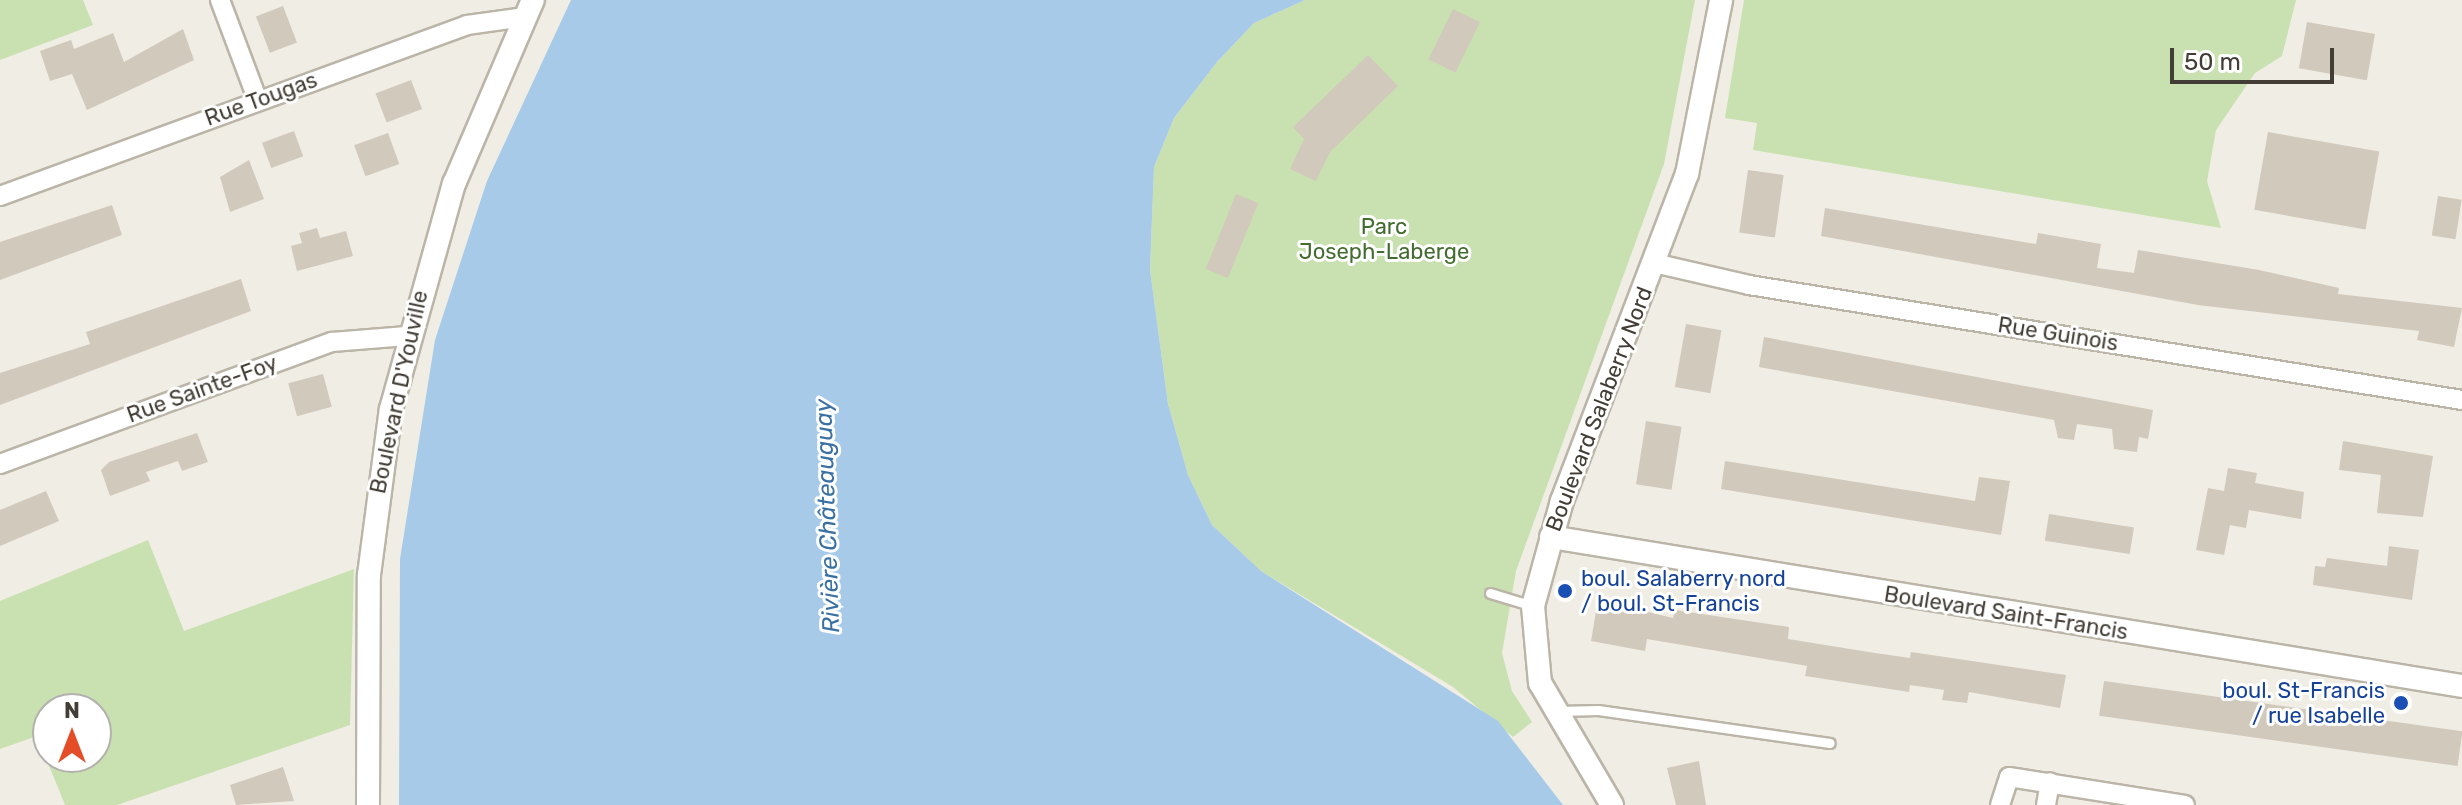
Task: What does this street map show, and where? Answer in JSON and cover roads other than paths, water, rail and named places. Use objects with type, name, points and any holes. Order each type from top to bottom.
[{"type":"street","points":[[220,0],[258,101]]},
{"type":"street","name":"Boulevard Salaberry Nord","points":[[1612,805],[1554,711],[1536,669],[1533,606],[1551,537],[1697,143],[1721,0]]},
{"type":"street","name":"Rue Tougas","points":[[0,196],[467,25],[529,8]]},
{"type":"street","name":"Boulevard D'Youville","points":[[368,805],[372,543],[407,336],[454,184],[529,8]]},
{"type":"street","name":"Rue Guinois","points":[[1654,263],[1749,285],[2462,400]]},
{"type":"street","name":"Rue Sainte-Foy","points":[[0,464],[332,342],[407,336]]},
{"type":"street","name":"Boulevard Saint-Francis","points":[[1551,537],[2462,682]]},
{"type":"street","points":[[2000,805],[2006,777],[2185,805]]},
{"type":"street","points":[[2046,805],[2050,782]]},
{"type":"lane","points":[[1490,593],[1533,606]]},
{"type":"lane","points":[[1554,711],[1598,710],[1830,743]]},
{"type":"water","name":"Rivière Châteauguay","points":[[571,0],[1305,0],[1254,23],[1217,62],[1174,118],[1154,167],[1150,270],[1168,404],[1188,475],[1212,525],[1261,571],[1498,721],[1563,805],[399,805],[400,559],[435,340],[487,181]]},
{"type":"place","name":"boul. Salaberry nord / boul. St-Francis","points":[[1565,591]]},
{"type":"place","name":"boul. St-Francis / rue Isabelle","points":[[2401,703]]},
{"type":"park label","name":"Parc Joseph-Laberge","points":[[1384,238]]}]
